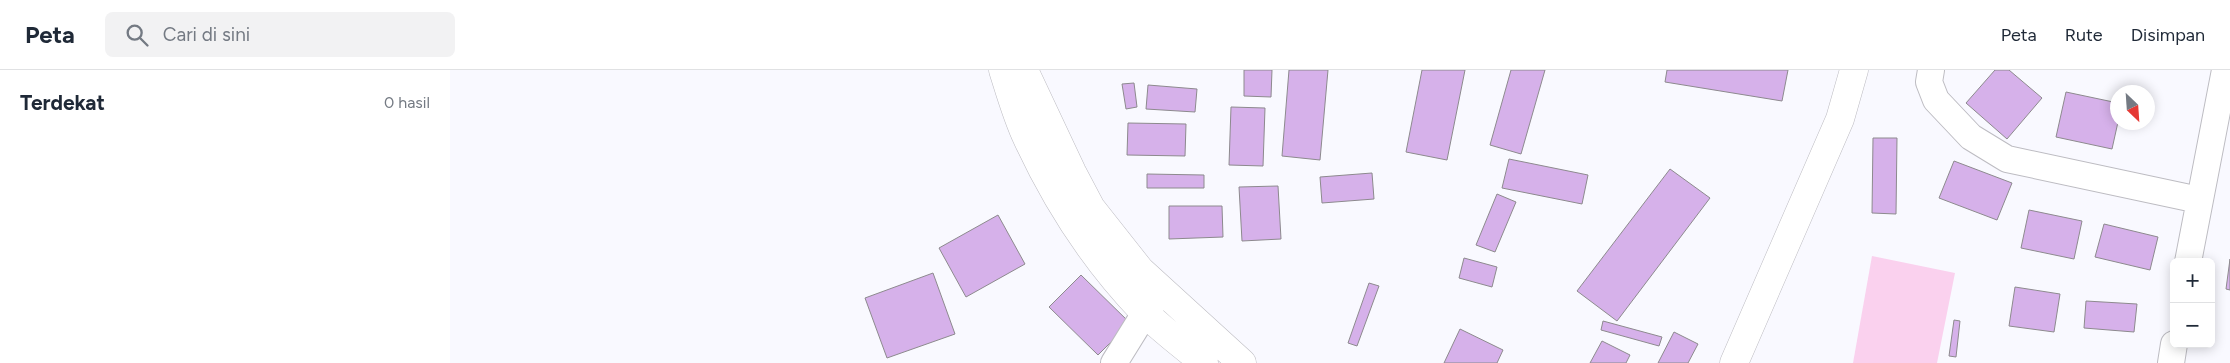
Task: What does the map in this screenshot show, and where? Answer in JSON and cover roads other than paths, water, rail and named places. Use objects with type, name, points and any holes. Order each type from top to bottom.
[{"type":"main road","points":[[1003,70],[1026,136],[1070,218],[1122,288],[1145,313],[1204,363]]},
{"type":"main road","points":[[1024,70],[1064,156],[1091,208],[1140,270],[1242,363]]},
{"type":"main road","points":[[1734,363],[1840,119],[1854,70]]},
{"type":"street","points":[[1931,70],[1929,82],[1936,100],[1971,137],[2007,159],[2199,200]]},
{"type":"street","points":[[2189,258],[2225,70]]},
{"type":"street","points":[[1114,363],[1145,313],[1162,292]]},
{"type":"street","points":[[2171,363],[2173,348]]}]
